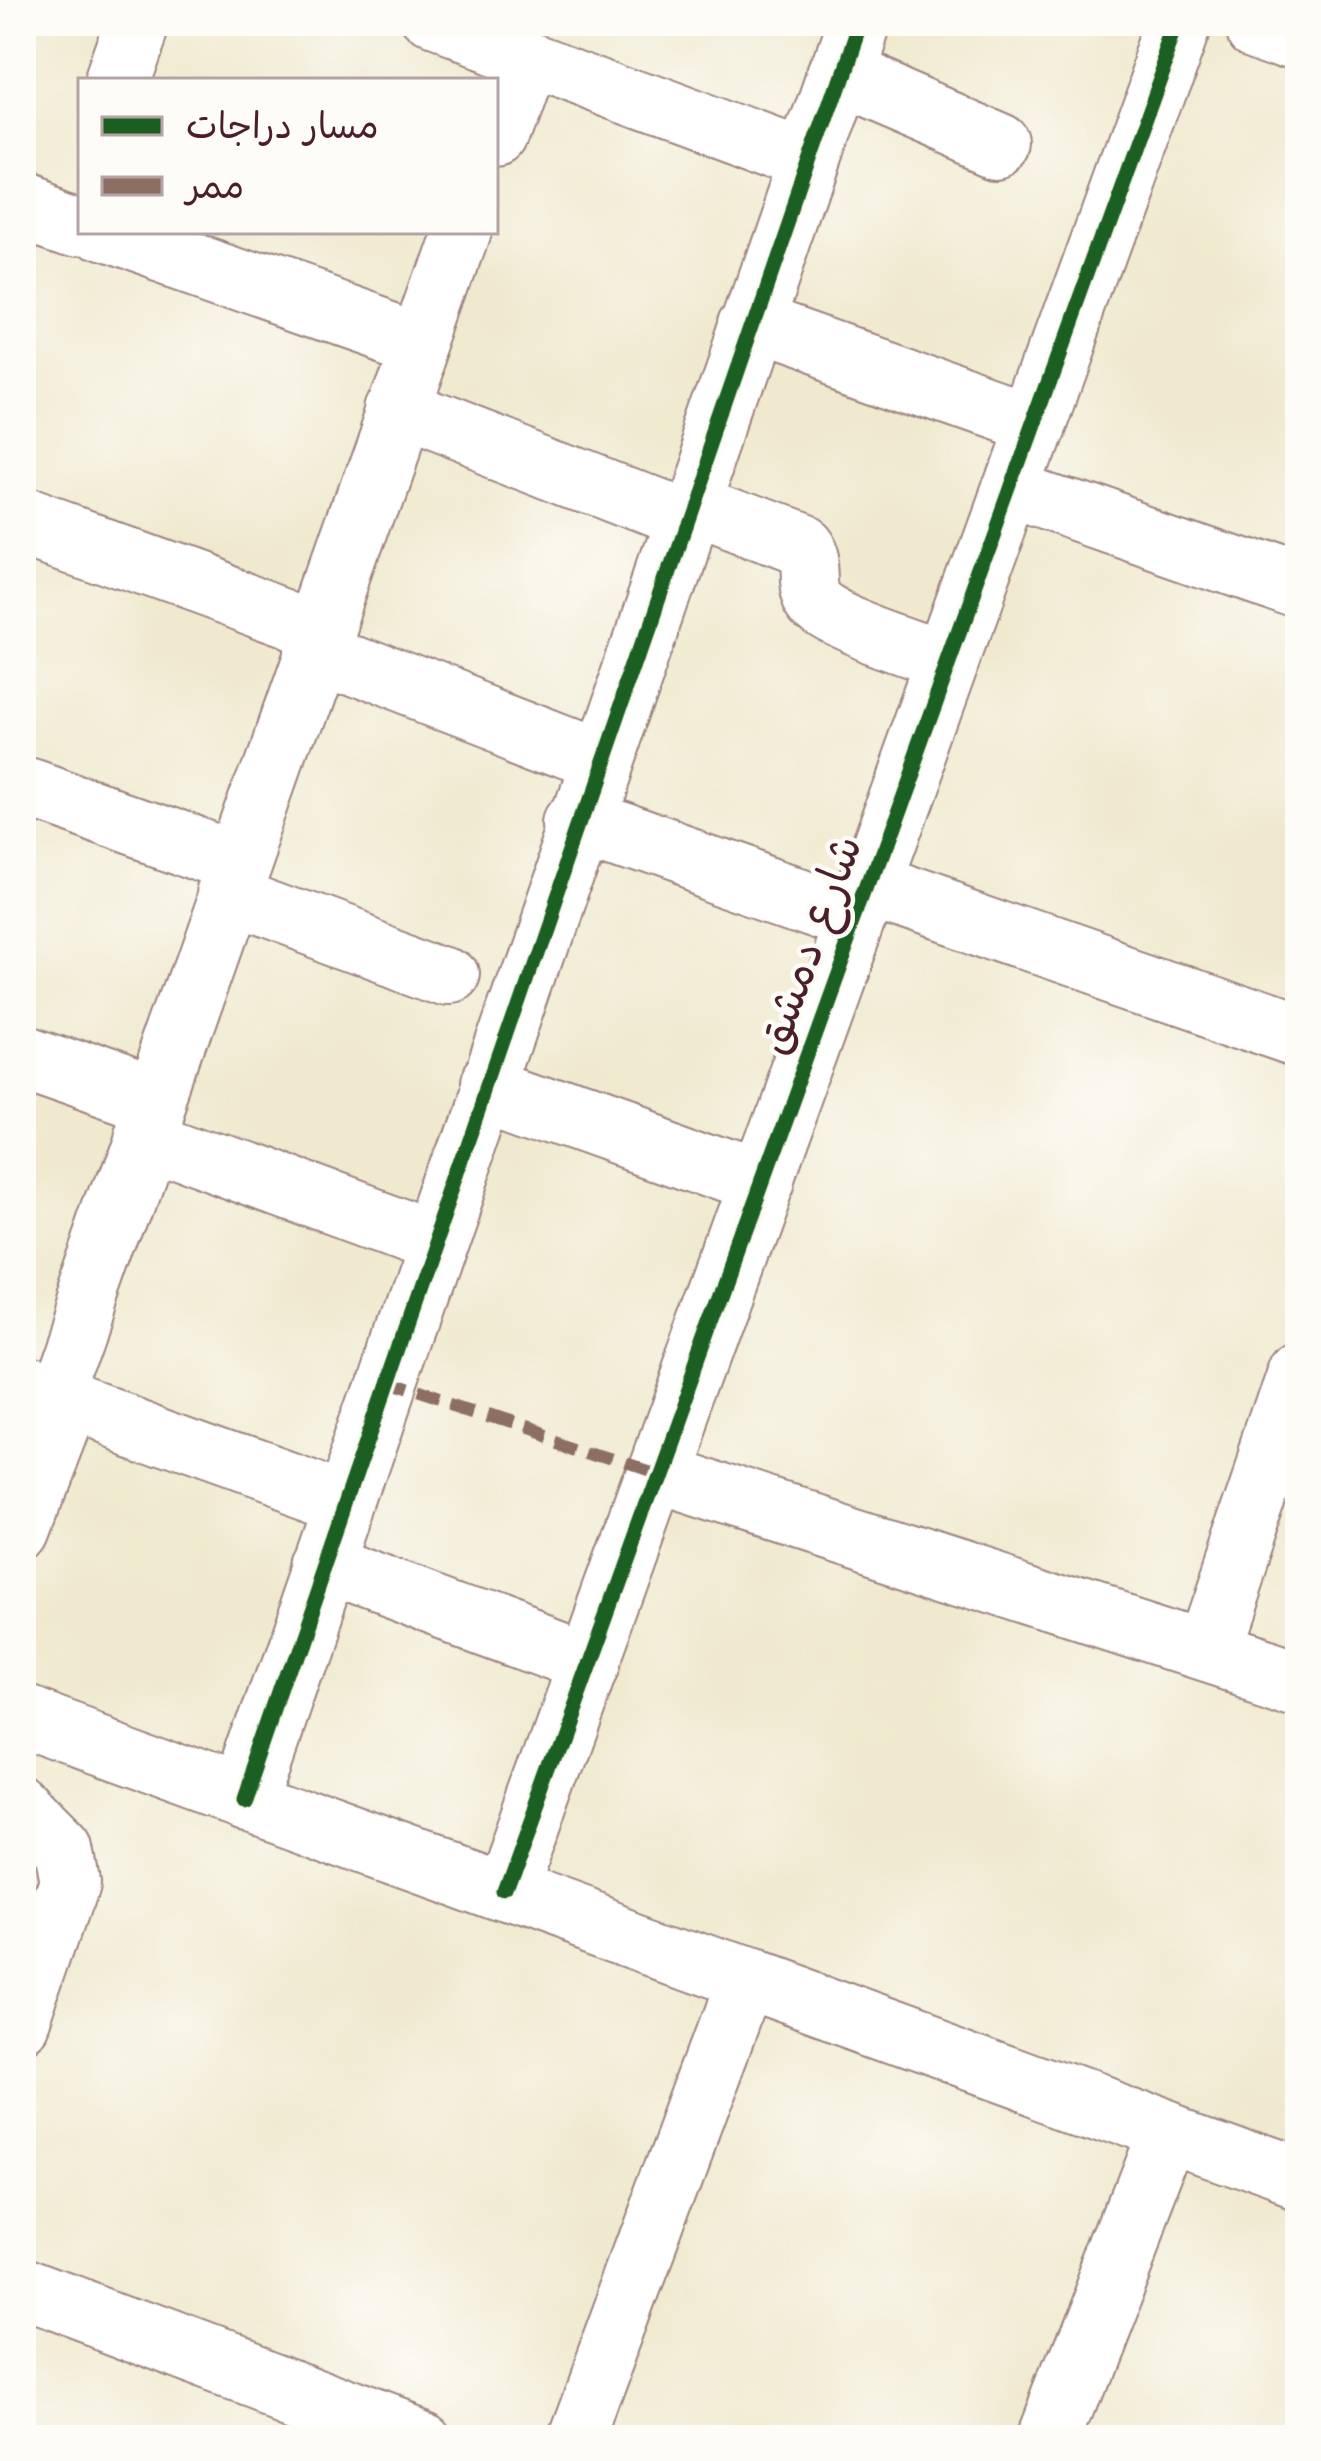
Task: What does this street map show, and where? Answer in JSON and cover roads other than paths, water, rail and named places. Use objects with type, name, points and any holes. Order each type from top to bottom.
[{"type":"street","points":[[118,78],[138,21]]},
{"type":"street","points":[[432,21],[544,46],[808,160]]},
{"type":"street","name":"شارع دمشق","points":[[504,1892],[1180,21]]},
{"type":"street","points":[[1256,21],[1300,37]]},
{"type":"street","points":[[498,130],[544,46]]},
{"type":"street","points":[[244,1798],[848,47],[1001,144]]},
{"type":"street","points":[[21,203],[78,223]]},
{"type":"street","points":[[109,234],[422,343]]},
{"type":"street","points":[[21,1528],[48,1396],[461,234]]},
{"type":"street","points":[[751,324],[1034,424]]},
{"type":"street","points":[[398,410],[685,512],[800,547],[808,560],[810,594],[825,612],[949,661]]},
{"type":"street","points":[[1011,488],[1300,589]]},
{"type":"street","points":[[21,521],[317,639],[599,760]]},
{"type":"street","points":[[21,785],[449,975]]},
{"type":"street","points":[[578,820],[862,901],[1300,1036]]},
{"type":"street","points":[[21,1054],[150,1118],[433,1242]]},
{"type":"street","points":[[487,1085],[760,1183]]},
{"type":"street","points":[[1206,1649],[1300,1372]]},
{"type":"street","points":[[48,1396],[344,1502]]},
{"type":"street","points":[[656,1473],[1300,1681]]},
{"type":"street","points":[[324,1564],[588,1663]]},
{"type":"street","points":[[21,1717],[1300,2182]]},
{"type":"street","points":[[406,1857],[481,1828],[545,1779]]},
{"type":"street","points":[[545,1779],[546,1813],[560,1862],[584,1905],[607,1930]]},
{"type":"street","points":[[21,1807],[64,1850],[70,1882],[21,2025]]},
{"type":"street","points":[[575,2440],[745,1982]]},
{"type":"street","points":[[1049,2440],[1168,2133]]},
{"type":"street","points":[[21,2289],[423,2440]]}]
